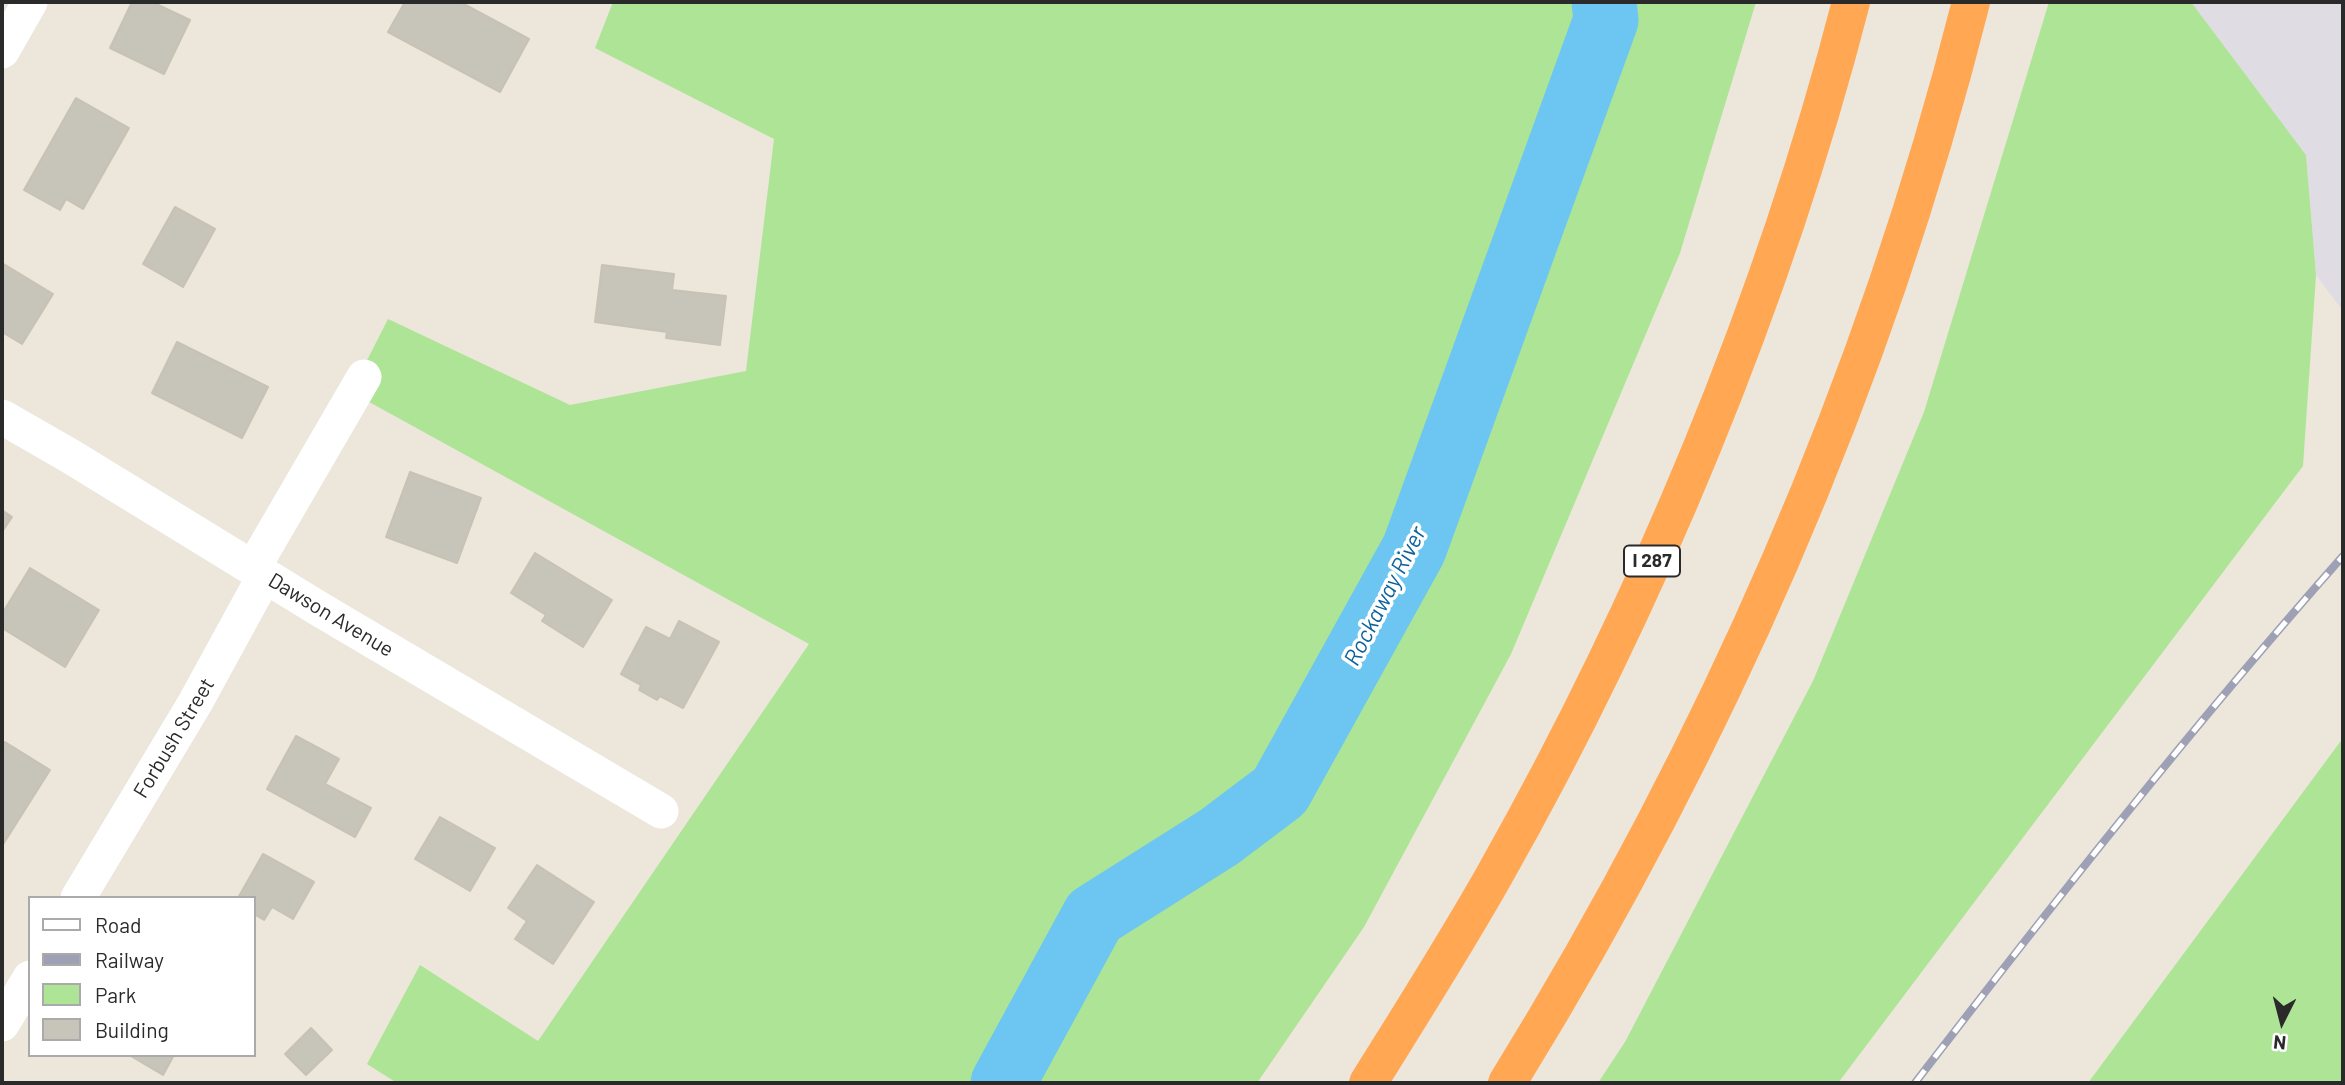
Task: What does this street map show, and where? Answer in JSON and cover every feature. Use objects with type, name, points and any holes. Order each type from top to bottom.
[{"type":"highway","name":"I 287","points":[[1368,1083],[1495,874],[1539,793],[1617,639],[1669,524],[1765,281],[1807,157],[1851,2]]},
{"type":"highway","points":[[1507,1083],[1597,931],[1662,810],[1723,690],[1777,571],[1830,441],[1919,190],[1971,2]]},
{"type":"street","points":[[2,51],[30,2]]},
{"type":"street","name":"Forbush Street","points":[[79,896],[195,703],[259,572],[364,377]]},
{"type":"street","name":"Dawson Avenue","points":[[2,416],[661,811]]},
{"type":"street","points":[[2,1024],[28,981]]},
{"type":"shaded area","points":[[2191,2],[2343,2],[2343,311],[2316,275],[2306,155]]},
{"type":"green space","points":[[613,2],[1756,2],[1680,253],[1511,654],[1364,927],[1257,1083],[397,1083],[367,1064],[420,965],[538,1041],[809,644],[351,392],[388,319],[570,405],[746,371],[774,139],[595,48]]},
{"type":"green space","points":[[2049,2],[2191,2],[2306,155],[2316,275],[2303,466],[1838,1083],[1598,1083],[1625,1042],[1813,681],[1924,412]]},
{"type":"green space","points":[[2343,738],[2343,1083],[2088,1083]]},
{"type":"building","points":[[132,2],[152,2],[190,20],[164,74],[110,48]]},
{"type":"building","points":[[405,2],[460,2],[529,39],[500,92],[388,32]]},
{"type":"building","points":[[76,98],[129,128],[83,209],[66,199],[60,210],[24,190]]},
{"type":"building","points":[[175,207],[215,229],[183,287],[143,264]]},
{"type":"building","points":[[2,263],[53,294],[22,344],[2,332]]},
{"type":"building","points":[[602,265],[674,274],[672,290],[726,296],[720,345],[666,338],[667,332],[595,322]]},
{"type":"building","points":[[177,342],[268,387],[242,438],[152,393]]},
{"type":"building","points":[[410,472],[481,498],[457,563],[386,537]]},
{"type":"building","points":[[2,510],[12,517],[2,532]]},
{"type":"building","points":[[535,553],[612,600],[583,647],[542,621],[546,615],[511,593]]},
{"type":"building","points":[[30,568],[99,610],[65,667],[2,628],[2,614]]},
{"type":"building","points":[[679,621],[719,642],[683,708],[660,696],[657,700],[639,690],[641,685],[621,674],[646,627],[670,639]]},
{"type":"building","points":[[296,736],[339,759],[325,784],[371,808],[355,837],[267,789]]},
{"type":"building","points":[[5,742],[50,770],[2,846],[2,747]]},
{"type":"building","points":[[440,817],[495,848],[470,891],[415,859]]},
{"type":"building","points":[[263,854],[314,882],[293,919],[272,907],[264,920],[256,915],[256,896],[239,896]]},
{"type":"building","points":[[537,865],[594,902],[553,964],[515,939],[527,921],[508,908]]},
{"type":"building","points":[[311,1028],[332,1050],[306,1075],[285,1054]]},
{"type":"building","points":[[132,1057],[173,1057],[163,1075]]},
{"type":"waterway","name":"Rockaway River","points":[[1003,1083],[1094,916],[1219,837],[1280,791],[1414,549],[1606,20],[1604,2]]},
{"type":"railway","points":[[1915,1083],[2125,816],[2232,685],[2343,556]]}]
